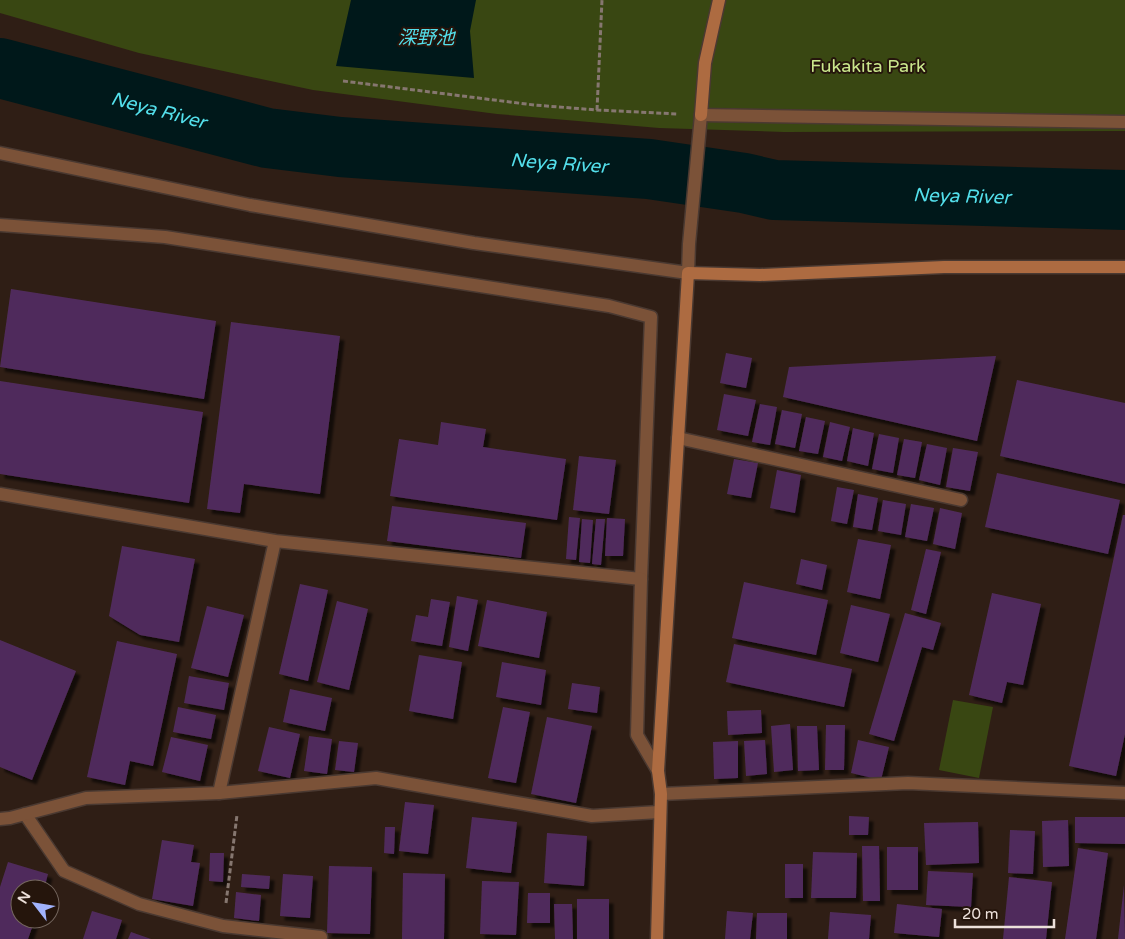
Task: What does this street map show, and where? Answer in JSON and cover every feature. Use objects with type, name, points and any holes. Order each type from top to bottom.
[{"type":"street","points":[[657,939],[659,812],[661,794],[658,771],[689,244],[705,63],[719,0]]},
{"type":"street","points":[[701,115],[1125,122]]},
{"type":"street","points":[[0,153],[250,205],[474,242],[688,273],[760,275],[944,267],[1125,266]]},
{"type":"street","points":[[0,225],[165,237],[609,306],[651,317],[637,735],[658,771]]},
{"type":"street","points":[[678,438],[961,500]]},
{"type":"street","points":[[0,494],[275,541],[641,579]]},
{"type":"street","points":[[220,793],[275,541]]},
{"type":"street","points":[[3,817],[25,814],[86,798],[220,793],[376,778],[592,816],[659,812]]},
{"type":"street","points":[[661,794],[908,784],[1125,793]]},
{"type":"street","points":[[25,814],[64,871],[139,904],[223,926],[321,938]]},
{"type":"path","points":[[597,110],[602,0]]},
{"type":"path","points":[[343,81],[534,105],[701,115]]},
{"type":"path","points":[[223,926],[240,790]]},
{"type":"green space","name":"Fukakita Park","points":[[0,0],[1125,0],[1125,131],[784,132],[659,128],[497,114],[313,90],[139,53],[0,13]]},
{"type":"green space","points":[[953,700],[993,707],[979,778],[939,770]]},
{"type":"water","name":"深野池","points":[[351,0],[476,0],[470,31],[474,78],[336,66]]},
{"type":"building","points":[[11,289],[216,321],[204,399],[0,367]]},
{"type":"building","points":[[231,322],[340,336],[320,494],[244,484],[240,513],[207,509]]},
{"type":"building","points":[[726,353],[752,358],[746,388],[720,383]]},
{"type":"building","points":[[996,356],[977,441],[783,397],[789,367]]},
{"type":"building","points":[[1017,380],[1125,403],[1125,484],[1000,456]]},
{"type":"building","points":[[0,381],[203,412],[189,503],[0,474]]},
{"type":"building","points":[[724,394],[756,400],[748,436],[717,430]]},
{"type":"building","points":[[760,404],[777,407],[770,445],[752,442]]},
{"type":"building","points":[[782,410],[802,414],[795,448],[775,444]]},
{"type":"building","points":[[806,417],[825,421],[818,454],[799,451]]},
{"type":"building","points":[[441,422],[486,429],[483,447],[566,459],[557,520],[390,496],[399,439],[438,445]]},
{"type":"building","points":[[830,422],[850,427],[842,461],[823,457]]},
{"type":"building","points":[[853,428],[874,433],[868,466],[847,461]]},
{"type":"building","points":[[879,434],[899,438],[893,473],[872,469]]},
{"type":"building","points":[[904,439],[922,442],[915,478],[897,475]]},
{"type":"building","points":[[927,444],[947,448],[940,485],[919,480]]},
{"type":"building","points":[[953,448],[978,452],[970,491],[946,487]]},
{"type":"building","points":[[579,456],[616,460],[609,514],[573,510]]},
{"type":"building","points":[[734,459],[758,463],[751,498],[727,494]]},
{"type":"building","points":[[777,470],[801,475],[795,513],[770,508]]},
{"type":"building","points":[[997,473],[1120,500],[1108,554],[985,527]]},
{"type":"building","points":[[837,487],[854,490],[847,524],[831,521]]},
{"type":"building","points":[[858,494],[878,498],[872,530],[853,527]]},
{"type":"building","points":[[883,500],[906,504],[901,535],[878,531]]},
{"type":"building","points":[[911,504],[934,508],[927,541],[905,537]]},
{"type":"building","points":[[392,506],[526,523],[521,558],[387,541]]},
{"type":"building","points":[[940,508],[962,513],[955,549],[933,544]]},
{"type":"building","points":[[1123,515],[1125,515],[1125,734],[1116,776],[1069,766]]},
{"type":"building","points":[[569,517],[580,518],[576,560],[566,559]]},
{"type":"building","points":[[607,518],[625,519],[623,556],[605,556]]},
{"type":"building","points":[[582,519],[593,520],[590,563],[579,562]]},
{"type":"building","points":[[596,519],[605,519],[601,565],[592,564]]},
{"type":"building","points":[[858,539],[891,545],[880,599],[847,592]]},
{"type":"building","points":[[122,546],[195,559],[179,642],[140,635],[109,616]]},
{"type":"building","points":[[926,549],[941,552],[926,614],[911,610]]},
{"type":"building","points":[[801,559],[827,565],[822,590],[796,584]]},
{"type":"building","points":[[744,582],[828,600],[816,655],[732,638]]},
{"type":"building","points":[[300,584],[328,590],[308,681],[279,674]]},
{"type":"building","points":[[992,593],[1041,604],[1023,685],[1007,682],[1002,703],[969,695]]},
{"type":"building","points":[[457,596],[478,600],[468,651],[449,647]]},
{"type":"building","points":[[431,599],[450,602],[442,646],[411,641],[416,615],[428,617]]},
{"type":"building","points":[[487,600],[547,612],[539,658],[478,646]]},
{"type":"building","points":[[337,601],[368,609],[349,690],[317,682]]},
{"type":"building","points":[[851,605],[890,614],[878,662],[840,653]]},
{"type":"building","points":[[207,606],[244,615],[228,677],[191,668]]},
{"type":"building","points":[[905,613],[941,623],[933,650],[922,647],[894,741],[869,734]]},
{"type":"building","points":[[0,640],[76,671],[32,780],[0,767]]},
{"type":"building","points":[[117,641],[177,654],[153,766],[130,761],[125,785],[87,777]]},
{"type":"building","points":[[734,644],[852,669],[844,707],[726,682]]},
{"type":"building","points":[[419,655],[462,662],[453,719],[409,711]]},
{"type":"building","points":[[502,662],[546,670],[541,705],[496,697]]},
{"type":"building","points":[[189,676],[229,683],[224,710],[184,703]]},
{"type":"building","points":[[572,683],[600,687],[597,713],[568,709]]},
{"type":"building","points":[[290,689],[332,698],[325,731],[283,722]]},
{"type":"building","points":[[178,707],[216,715],[211,739],[173,732]]},
{"type":"building","points":[[503,707],[530,712],[516,783],[488,778]]},
{"type":"building","points":[[761,710],[762,733],[728,735],[727,711]]},
{"type":"building","points":[[547,717],[592,726],[576,803],[531,794]]},
{"type":"building","points":[[790,724],[793,770],[774,772],[771,726]]},
{"type":"building","points":[[826,725],[845,725],[844,770],[825,770]]},
{"type":"building","points":[[797,726],[817,726],[819,770],[798,771]]},
{"type":"building","points":[[269,727],[300,734],[290,778],[258,771]]},
{"type":"building","points":[[309,736],[332,739],[327,774],[304,771]]},
{"type":"building","points":[[171,737],[208,745],[200,781],[162,772]]},
{"type":"building","points":[[765,740],[767,774],[746,776],[744,741]]},
{"type":"building","points":[[858,740],[889,747],[881,780],[851,773]]},
{"type":"building","points":[[339,741],[358,743],[354,772],[335,770]]},
{"type":"building","points":[[738,741],[738,778],[714,779],[713,742]]},
{"type":"building","points":[[405,802],[434,805],[428,854],[399,851]]},
{"type":"building","points":[[849,816],[869,817],[868,835],[849,835]]},
{"type":"building","points":[[472,817],[517,822],[511,873],[466,868]]},
{"type":"building","points":[[1075,817],[1125,817],[1125,844],[1075,843]]},
{"type":"building","points":[[1068,820],[1069,866],[1043,867],[1042,821]]},
{"type":"building","points":[[978,822],[979,863],[926,865],[924,823]]},
{"type":"building","points":[[385,827],[395,827],[394,854],[384,853]]},
{"type":"building","points":[[1010,830],[1035,831],[1033,874],[1008,873]]},
{"type":"building","points":[[547,833],[587,836],[584,886],[544,883]]},
{"type":"building","points":[[162,840],[194,845],[191,862],[200,863],[193,906],[152,899]]},
{"type":"building","points":[[862,846],[879,846],[880,901],[863,901]]},
{"type":"building","points":[[887,847],[918,847],[918,890],[887,890]]},
{"type":"building","points":[[1078,848],[1108,853],[1096,939],[1065,939]]},
{"type":"building","points":[[813,852],[857,853],[856,898],[811,898]]},
{"type":"building","points":[[210,853],[224,853],[223,882],[209,881]]},
{"type":"building","points":[[8,862],[48,874],[47,879],[10,879],[10,929],[32,929],[28,939],[0,939],[0,887]]},
{"type":"building","points":[[785,864],[803,864],[803,898],[785,898]]},
{"type":"building","points":[[329,866],[372,867],[370,934],[327,933]]},
{"type":"building","points":[[928,871],[973,873],[971,907],[926,905]]},
{"type":"building","points":[[403,873],[445,874],[444,939],[402,939]]},
{"type":"building","points":[[242,874],[270,876],[269,889],[241,887]]},
{"type":"building","points":[[283,874],[313,876],[310,918],[280,916]]},
{"type":"building","points":[[1009,877],[1052,882],[1046,939],[1003,939]]},
{"type":"building","points":[[482,881],[519,882],[516,935],[480,934]]},
{"type":"building","points":[[1124,885],[1125,939],[1118,939]]},
{"type":"building","points":[[236,892],[261,895],[259,921],[234,918]]},
{"type":"building","points":[[528,893],[550,893],[550,923],[527,923]]},
{"type":"building","points":[[577,899],[609,899],[609,939],[577,939]]},
{"type":"building","points":[[554,904],[572,904],[573,939],[555,939]]},
{"type":"building","points":[[897,904],[942,909],[939,937],[894,933]]},
{"type":"building","points":[[92,911],[122,920],[116,939],[83,939]]},
{"type":"building","points":[[727,911],[753,913],[750,939],[725,939]]},
{"type":"building","points":[[830,912],[871,915],[869,939],[828,939]]},
{"type":"building","points":[[757,913],[787,913],[787,939],[756,939]]},
{"type":"building","points":[[131,932],[151,939],[128,939]]},
{"type":"waterway","name":"Neya River","points":[[0,68],[267,138],[340,147],[649,169],[744,183],[774,190],[1125,200]]}]
